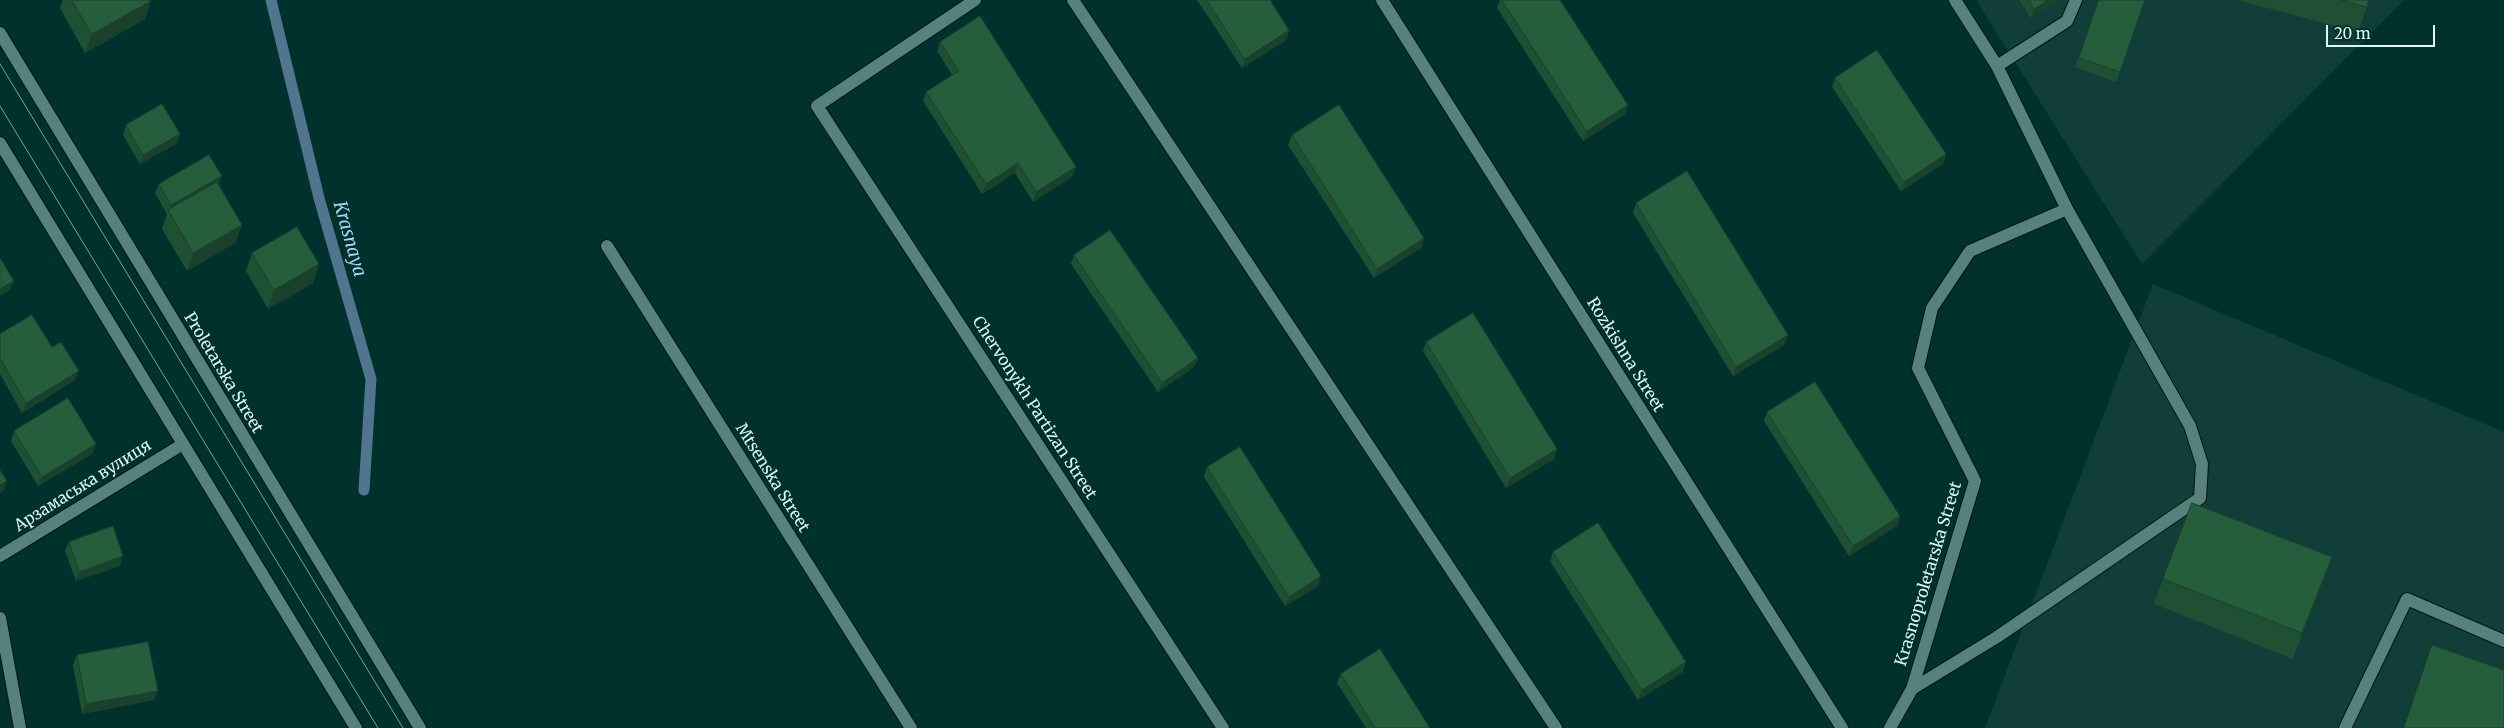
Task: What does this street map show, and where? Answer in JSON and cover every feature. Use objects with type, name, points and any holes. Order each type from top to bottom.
[{"type":"street","name":"Chervonykh Partizan Street","points":[[975,0],[817,106],[1223,728]]},
{"type":"street","points":[[1073,0],[1556,728]]},
{"type":"street","name":"Rozkishna Street","points":[[1382,0],[1842,728]]},
{"type":"street","points":[[1912,689],[1997,637],[2200,498],[2202,464],[2190,426],[2066,209],[1996,66],[1955,0]]},
{"type":"street","points":[[1996,66],[2067,21],[2076,0]]},
{"type":"street","name":"Proletarska Street","points":[[0,33],[420,728]]},
{"type":"street","points":[[0,142],[356,728]]},
{"type":"street","name":"Krasnoproletarska Street","points":[[1890,728],[1912,689],[1975,481],[1918,368],[1932,308],[1970,251],[2066,209]]},
{"type":"street","name":"Mtsenska Street","points":[[607,246],[911,728]]},
{"type":"street","name":"Арзамаська вулиця","points":[[0,556],[183,444]]},
{"type":"street","points":[[2345,728],[2407,599],[2504,641]]},
{"type":"street","points":[[0,618],[20,728]]},
{"type":"shaded area","points":[[1976,0],[2404,0],[2142,264]]},
{"type":"shaded area","points":[[2153,284],[2504,432],[2504,728],[1985,728]]},
{"type":"building","points":[[72,0],[151,0],[151,1],[92,34]]},
{"type":"building","points":[[1207,0],[1270,0],[1289,30],[1245,59]]},
{"type":"building","points":[[1502,0],[1560,0],[1628,105],[1587,131]]},
{"type":"building","points":[[2029,0],[2048,0],[2034,9]]},
{"type":"building","points":[[2099,0],[2145,0],[2120,72],[2079,58]]},
{"type":"building","points":[[2341,0],[2369,0],[2367,7]]},
{"type":"building","points":[[980,16],[1076,167],[1036,192],[1018,163],[986,184],[926,92],[959,71],[940,42]]},
{"type":"building","points":[[1877,50],[1946,154],[1904,182],[1835,78]]},
{"type":"building","points":[[162,104],[180,134],[143,155],[126,125]]},
{"type":"building","points":[[1339,105],[1424,238],[1377,269],[1292,135]]},
{"type":"building","points":[[209,155],[222,176],[171,205],[159,184]]},
{"type":"building","points":[[1687,171],[1788,335],[1736,367],[1636,203]]},
{"type":"building","points":[[217,182],[242,225],[193,253],[168,210]]},
{"type":"building","points":[[297,227],[319,264],[274,290],[252,253]]},
{"type":"building","points":[[1110,230],[1198,358],[1162,383],[1074,255]]},
{"type":"building","points":[[0,258],[14,281],[0,289]]},
{"type":"building","points":[[1473,313],[1557,449],[1510,478],[1426,342]]},
{"type":"building","points":[[32,315],[52,347],[61,342],[79,371],[26,403],[0,358],[0,334]]},
{"type":"building","points":[[1815,382],[1900,516],[1853,546],[1767,412]]},
{"type":"building","points":[[68,398],[96,444],[42,477],[14,431]]},
{"type":"building","points":[[1240,447],[1321,576],[1289,597],[1207,467]]},
{"type":"building","points":[[0,470],[7,481],[0,485]]},
{"type":"building","points":[[2192,503],[2332,557],[2302,633],[2163,579]]},
{"type":"building","points":[[1598,523],[1686,662],[1642,690],[1553,552]]},
{"type":"building","points":[[113,526],[123,556],[79,572],[69,542]]},
{"type":"building","points":[[148,642],[158,691],[86,704],[77,655]]},
{"type":"building","points":[[2432,645],[2504,670],[2504,728],[2404,728]]},
{"type":"building","points":[[1380,649],[1430,728],[1375,728],[1341,674]]},
{"type":"waterway","name":"Krasnaya","points":[[271,0],[319,198],[371,379],[364,490]]},
{"type":"tram line","points":[[0,64],[403,728]]},
{"type":"tram line","points":[[0,106],[378,728]]}]
